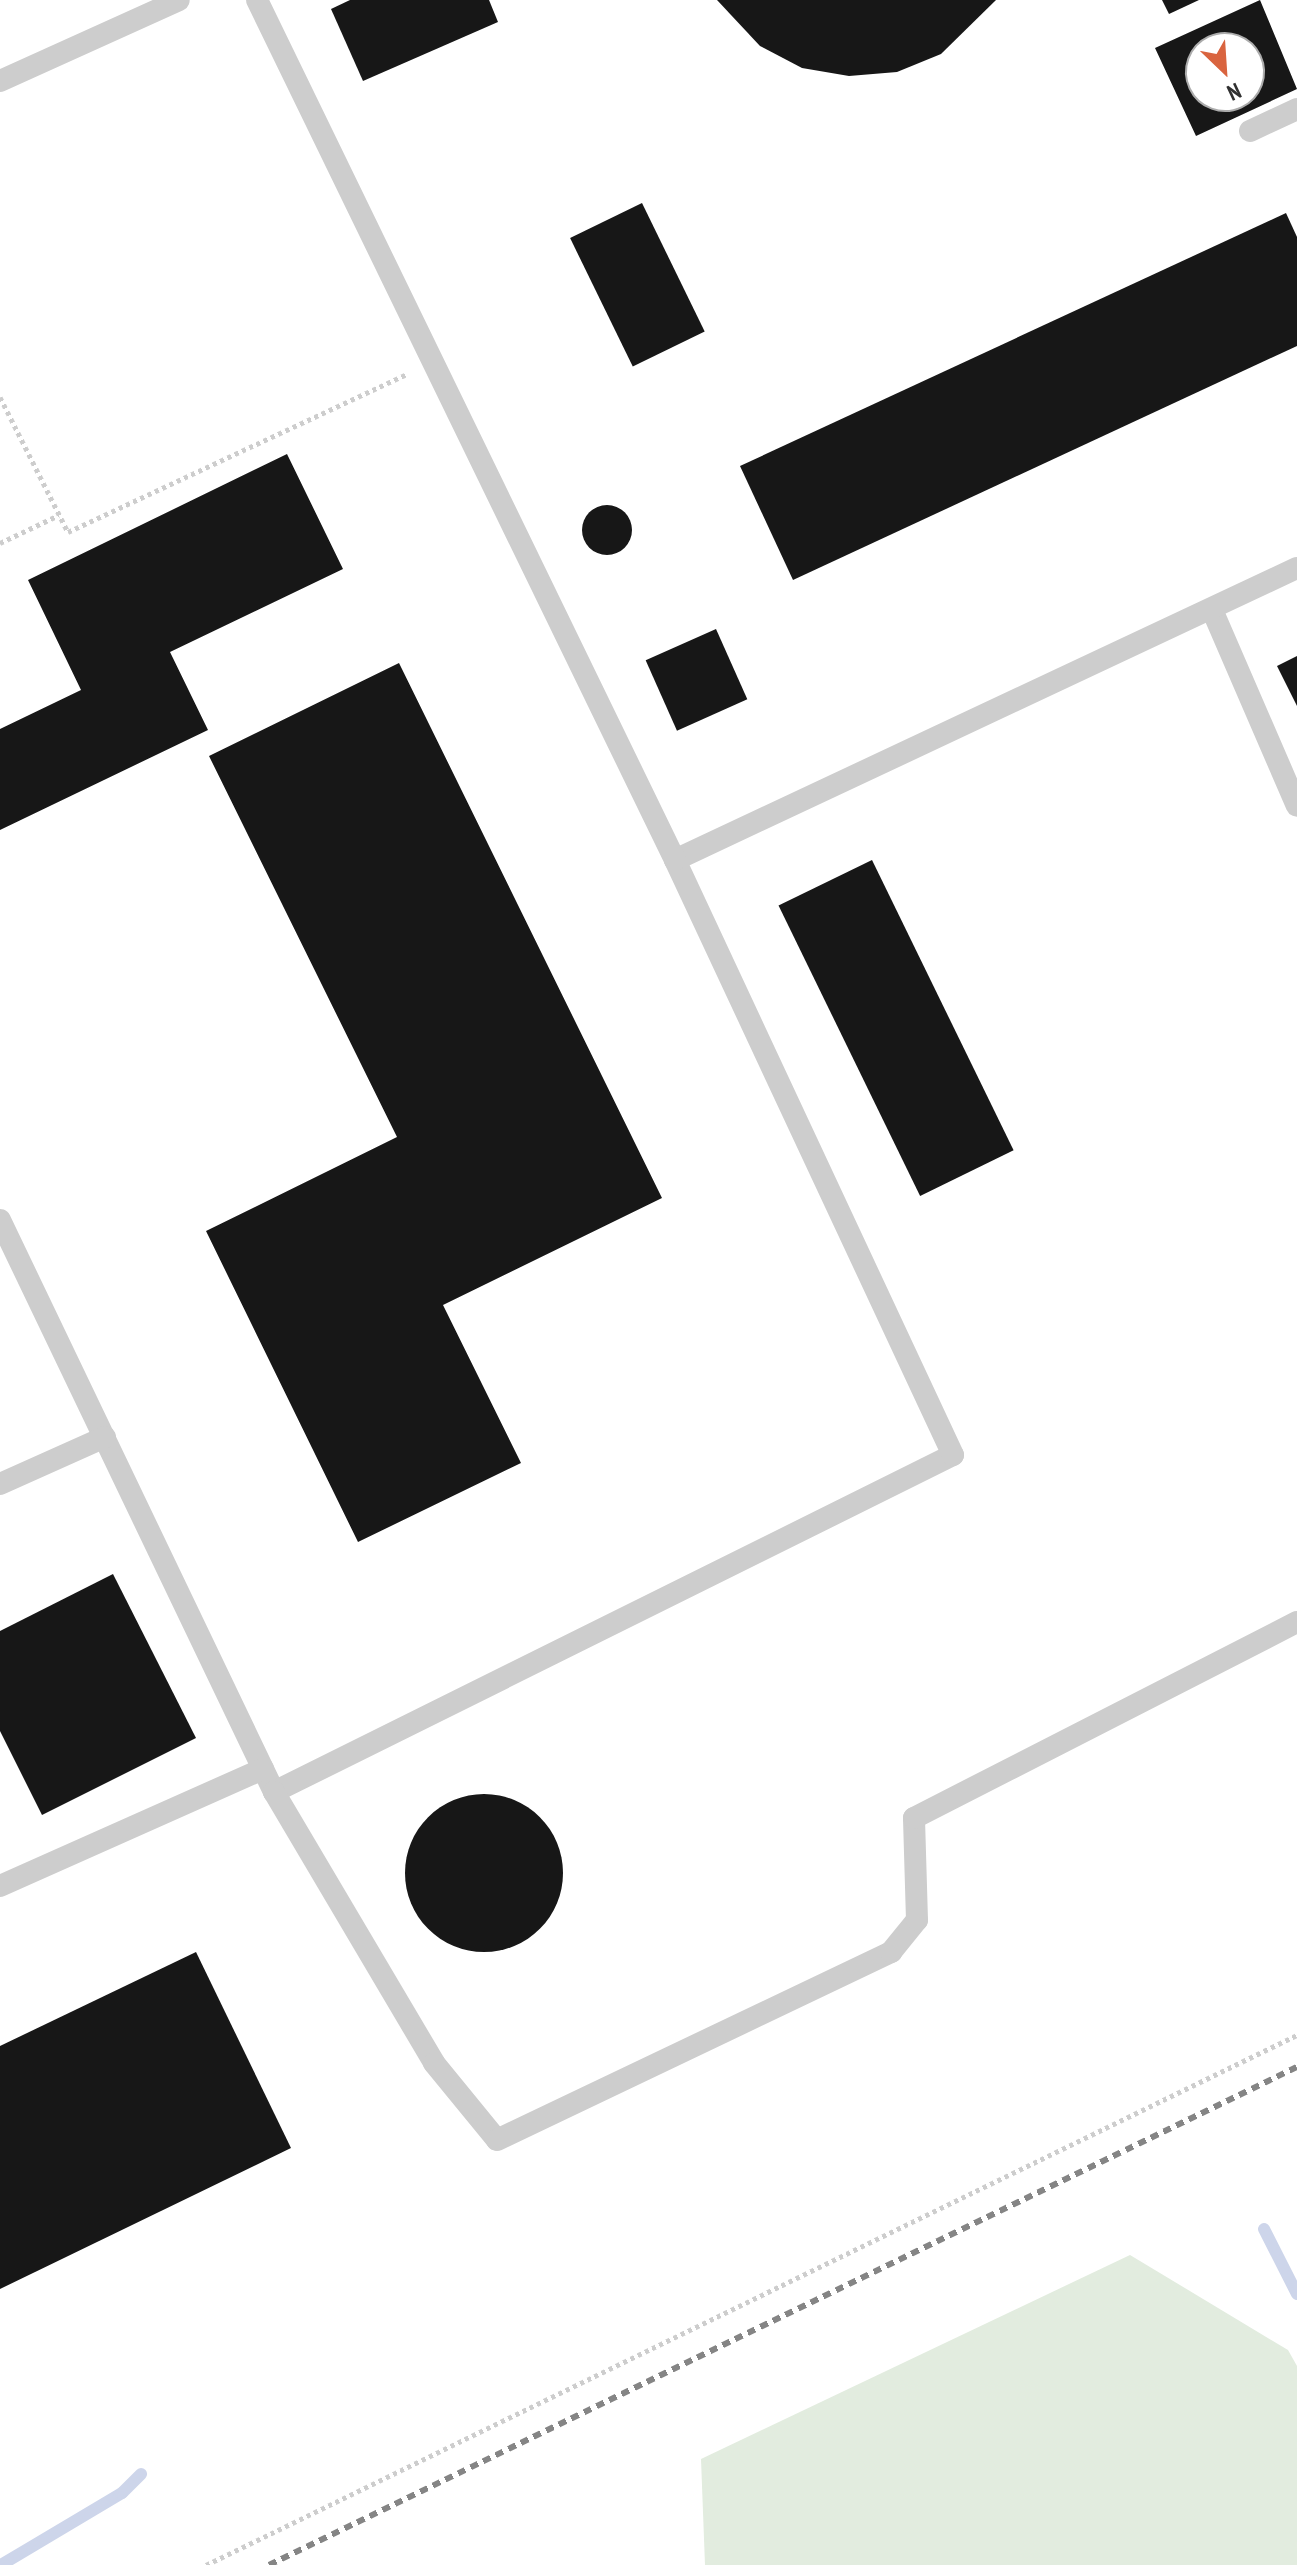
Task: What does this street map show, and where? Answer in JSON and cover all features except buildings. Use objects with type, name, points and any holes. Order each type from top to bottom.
[{"type":"lane","points":[[0,81],[179,0]]},
{"type":"lane","points":[[257,0],[675,860],[953,1455],[274,1792]]},
{"type":"lane","points":[[1250,131],[1297,109]]},
{"type":"lane","points":[[675,860],[1213,612],[1297,568]]},
{"type":"lane","points":[[1213,612],[1297,806]]},
{"type":"lane","points":[[0,1220],[274,1792],[434,2063],[497,2140],[891,1952],[917,1920],[914,1818],[1297,1622]]},
{"type":"lane","points":[[0,1484],[105,1437]]},
{"type":"lane","points":[[0,1886],[263,1769]]},
{"type":"path","points":[[0,397],[68,532],[433,362]]},
{"type":"path","points":[[0,543],[59,515]]},
{"type":"path","points":[[206,2565],[1297,2035]]},
{"type":"shaded area","points":[[1130,2255],[1288,2350],[1297,2366],[1297,2565],[705,2565],[701,2459]]},
{"type":"waterway","points":[[1264,2229],[1297,2294]]},
{"type":"waterway","points":[[1,2565],[122,2493],[141,2474]]},
{"type":"railway","points":[[269,2565],[1297,2067]]}]
